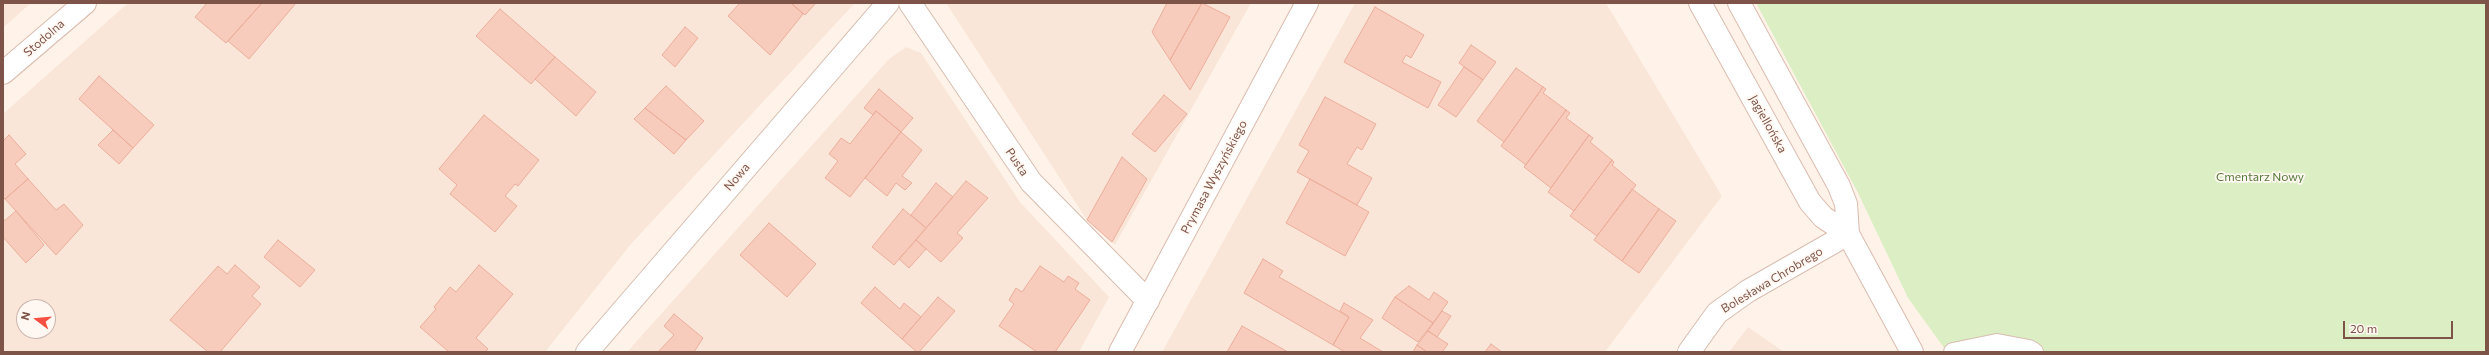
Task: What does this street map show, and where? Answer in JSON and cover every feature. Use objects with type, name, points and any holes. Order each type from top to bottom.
[{"type":"street","name":"Stodolna","points":[[3,73],[84,3]]},
{"type":"street","name":"Nowa","points":[[587,352],[888,3]]},
{"type":"street","name":"Pusta","points":[[910,3],[1031,182],[1148,301]]},
{"type":"street","name":"Prymasa Wyszyńskiego","points":[[1120,352],[1307,3]]},
{"type":"street","name":"Jagiellońska","points":[[1700,3],[1810,202],[1823,217],[1848,234]]},
{"type":"street","name":"Jagiellońska","points":[[1739,3],[1839,186],[1846,204],[1848,234],[1912,352]]},
{"type":"street","name":"Bolesława Chrobrego","points":[[1689,352],[1717,313],[1748,291],[1848,234]]},
{"type":"lane","points":[[1954,352],[1997,343],[2029,349],[2034,352]]},
{"type":"shaded area","points":[[3,3],[31,3],[3,28]]},
{"type":"shaded area","points":[[128,3],[855,3],[631,244],[545,352],[3,352],[3,114]]},
{"type":"shaded area","points":[[946,3],[1251,3],[1115,245],[1087,220]]},
{"type":"shaded area","points":[[1355,3],[1606,3],[1722,196],[1605,352],[1162,352]]},
{"type":"shaded area","points":[[906,47],[921,53],[1020,202],[1109,297],[1079,352],[627,352],[889,59]]},
{"type":"shaded area","points":[[1748,327],[1784,352],[1729,352]]},
{"type":"green space","name":"Cmentarz Nowy","points":[[1756,3],[2486,3],[2486,352],[1947,352],[1908,298],[1858,193]]},
{"type":"building","points":[[207,3],[262,3],[226,43],[195,17]]},
{"type":"building","points":[[262,3],[296,3],[249,59],[228,41]]},
{"type":"building","points":[[740,3],[791,3],[803,14],[770,55],[728,16]]},
{"type":"building","points":[[791,3],[816,3],[805,15]]},
{"type":"building","points":[[1167,3],[1202,3],[1170,60],[1152,32]]},
{"type":"building","points":[[1202,3],[1230,17],[1190,90],[1170,60]]},
{"type":"building","points":[[1375,7],[1424,35],[1411,58],[1406,55],[1402,62],[1441,82],[1428,108],[1344,62]]},
{"type":"building","points":[[500,9],[555,57],[531,84],[476,36]]},
{"type":"building","points":[[685,27],[698,38],[675,67],[662,55]]},
{"type":"building","points":[[1471,45],[1496,62],[1483,80],[1459,63]]},
{"type":"building","points":[[555,57],[596,92],[576,116],[535,79]]},
{"type":"building","points":[[1464,67],[1483,80],[1456,117],[1438,105]]},
{"type":"building","points":[[1516,68],[1543,87],[1504,142],[1477,121]]},
{"type":"building","points":[[99,76],[154,125],[133,148],[79,99]]},
{"type":"building","points":[[666,86],[704,121],[686,140],[645,108]]},
{"type":"building","points":[[1543,87],[1546,89],[1543,93],[1566,110],[1526,165],[1501,146]]},
{"type":"building","points":[[879,89],[913,118],[901,132],[876,111],[873,115],[864,108]]},
{"type":"building","points":[[1164,95],[1187,114],[1155,152],[1132,134]]},
{"type":"building","points":[[1325,97],[1376,124],[1362,150],[1357,147],[1347,164],[1372,178],[1357,205],[1297,172],[1309,151],[1299,145]]},
{"type":"building","points":[[645,108],[686,140],[674,154],[634,119]]},
{"type":"building","points":[[1566,110],[1570,113],[1566,118],[1589,135],[1551,188],[1524,167]]},
{"type":"building","points":[[876,111],[901,132],[850,197],[825,178],[838,161],[829,154],[841,138],[850,144]]},
{"type":"building","points":[[484,115],[539,160],[518,186],[515,184],[505,196],[517,206],[495,232],[450,194],[457,185],[439,169]]},
{"type":"building","points":[[113,130],[133,148],[119,164],[98,145]]},
{"type":"building","points":[[901,132],[922,150],[902,176],[912,183],[905,190],[896,183],[887,196],[865,178]]},
{"type":"building","points":[[9,135],[26,154],[15,164],[28,179],[5,199],[3,197],[3,141]]},
{"type":"building","points":[[1589,135],[1593,138],[1590,142],[1612,160],[1574,211],[1548,192]]},
{"type":"building","points":[[1122,157],[1147,179],[1112,242],[1087,220]]},
{"type":"building","points":[[1612,160],[1614,162],[1612,165],[1636,185],[1597,236],[1570,216]]},
{"type":"building","points":[[28,179],[56,210],[64,204],[83,225],[56,255],[5,199]]},
{"type":"building","points":[[1310,179],[1369,212],[1345,256],[1286,223]]},
{"type":"building","points":[[966,181],[988,198],[957,233],[963,238],[941,262],[916,240]]},
{"type":"building","points":[[936,183],[953,197],[926,228],[911,215]]},
{"type":"building","points":[[1632,189],[1659,209],[1622,261],[1594,240]]},
{"type":"building","points":[[903,209],[926,228],[894,265],[872,247]]},
{"type":"building","points":[[1659,209],[1676,221],[1639,273],[1622,261]]},
{"type":"building","points":[[16,211],[44,245],[26,263],[3,237],[3,222]]},
{"type":"building","points":[[769,223],[816,264],[787,297],[740,255]]},
{"type":"building","points":[[278,240],[315,270],[300,287],[264,257]]},
{"type":"building","points":[[916,240],[926,249],[909,268],[899,259]]},
{"type":"building","points":[[1263,259],[1283,271],[1279,277],[1349,317],[1333,345],[1244,293]]},
{"type":"building","points":[[235,265],[260,287],[252,296],[261,304],[220,352],[208,352],[170,320],[218,266],[227,274]]},
{"type":"building","points":[[479,265],[513,294],[476,338],[488,349],[485,352],[449,352],[420,327],[436,309],[434,307],[450,287],[456,292]]},
{"type":"building","points":[[1040,266],[1064,282],[1068,276],[1079,283],[1075,289],[1090,300],[1055,352],[1037,352],[999,326],[1014,304],[1009,300],[1016,288],[1022,292]]},
{"type":"building","points":[[1409,286],[1429,300],[1434,292],[1448,302],[1433,323],[1395,297]]},
{"type":"building","points":[[875,287],[900,309],[904,303],[921,317],[902,339],[861,303]]},
{"type":"building","points":[[938,297],[955,311],[919,352],[917,352],[902,339]]},
{"type":"building","points":[[1395,297],[1433,323],[1418,342],[1382,318]]},
{"type":"building","points":[[1344,303],[1373,320],[1360,338],[1383,352],[1345,352],[1333,345],[1349,317],[1340,311]]},
{"type":"building","points":[[1442,311],[1451,316],[1437,337],[1428,331]]},
{"type":"building","points":[[674,314],[703,338],[694,352],[658,352],[674,335],[664,326]]},
{"type":"building","points":[[1242,326],[1288,352],[1227,352]]},
{"type":"building","points":[[1428,331],[1448,344],[1442,352],[1427,352],[1417,345]]},
{"type":"building","points":[[1491,344],[1502,352],[1485,352]]},
{"type":"building","points":[[1417,345],[1427,352],[1413,352]]}]
